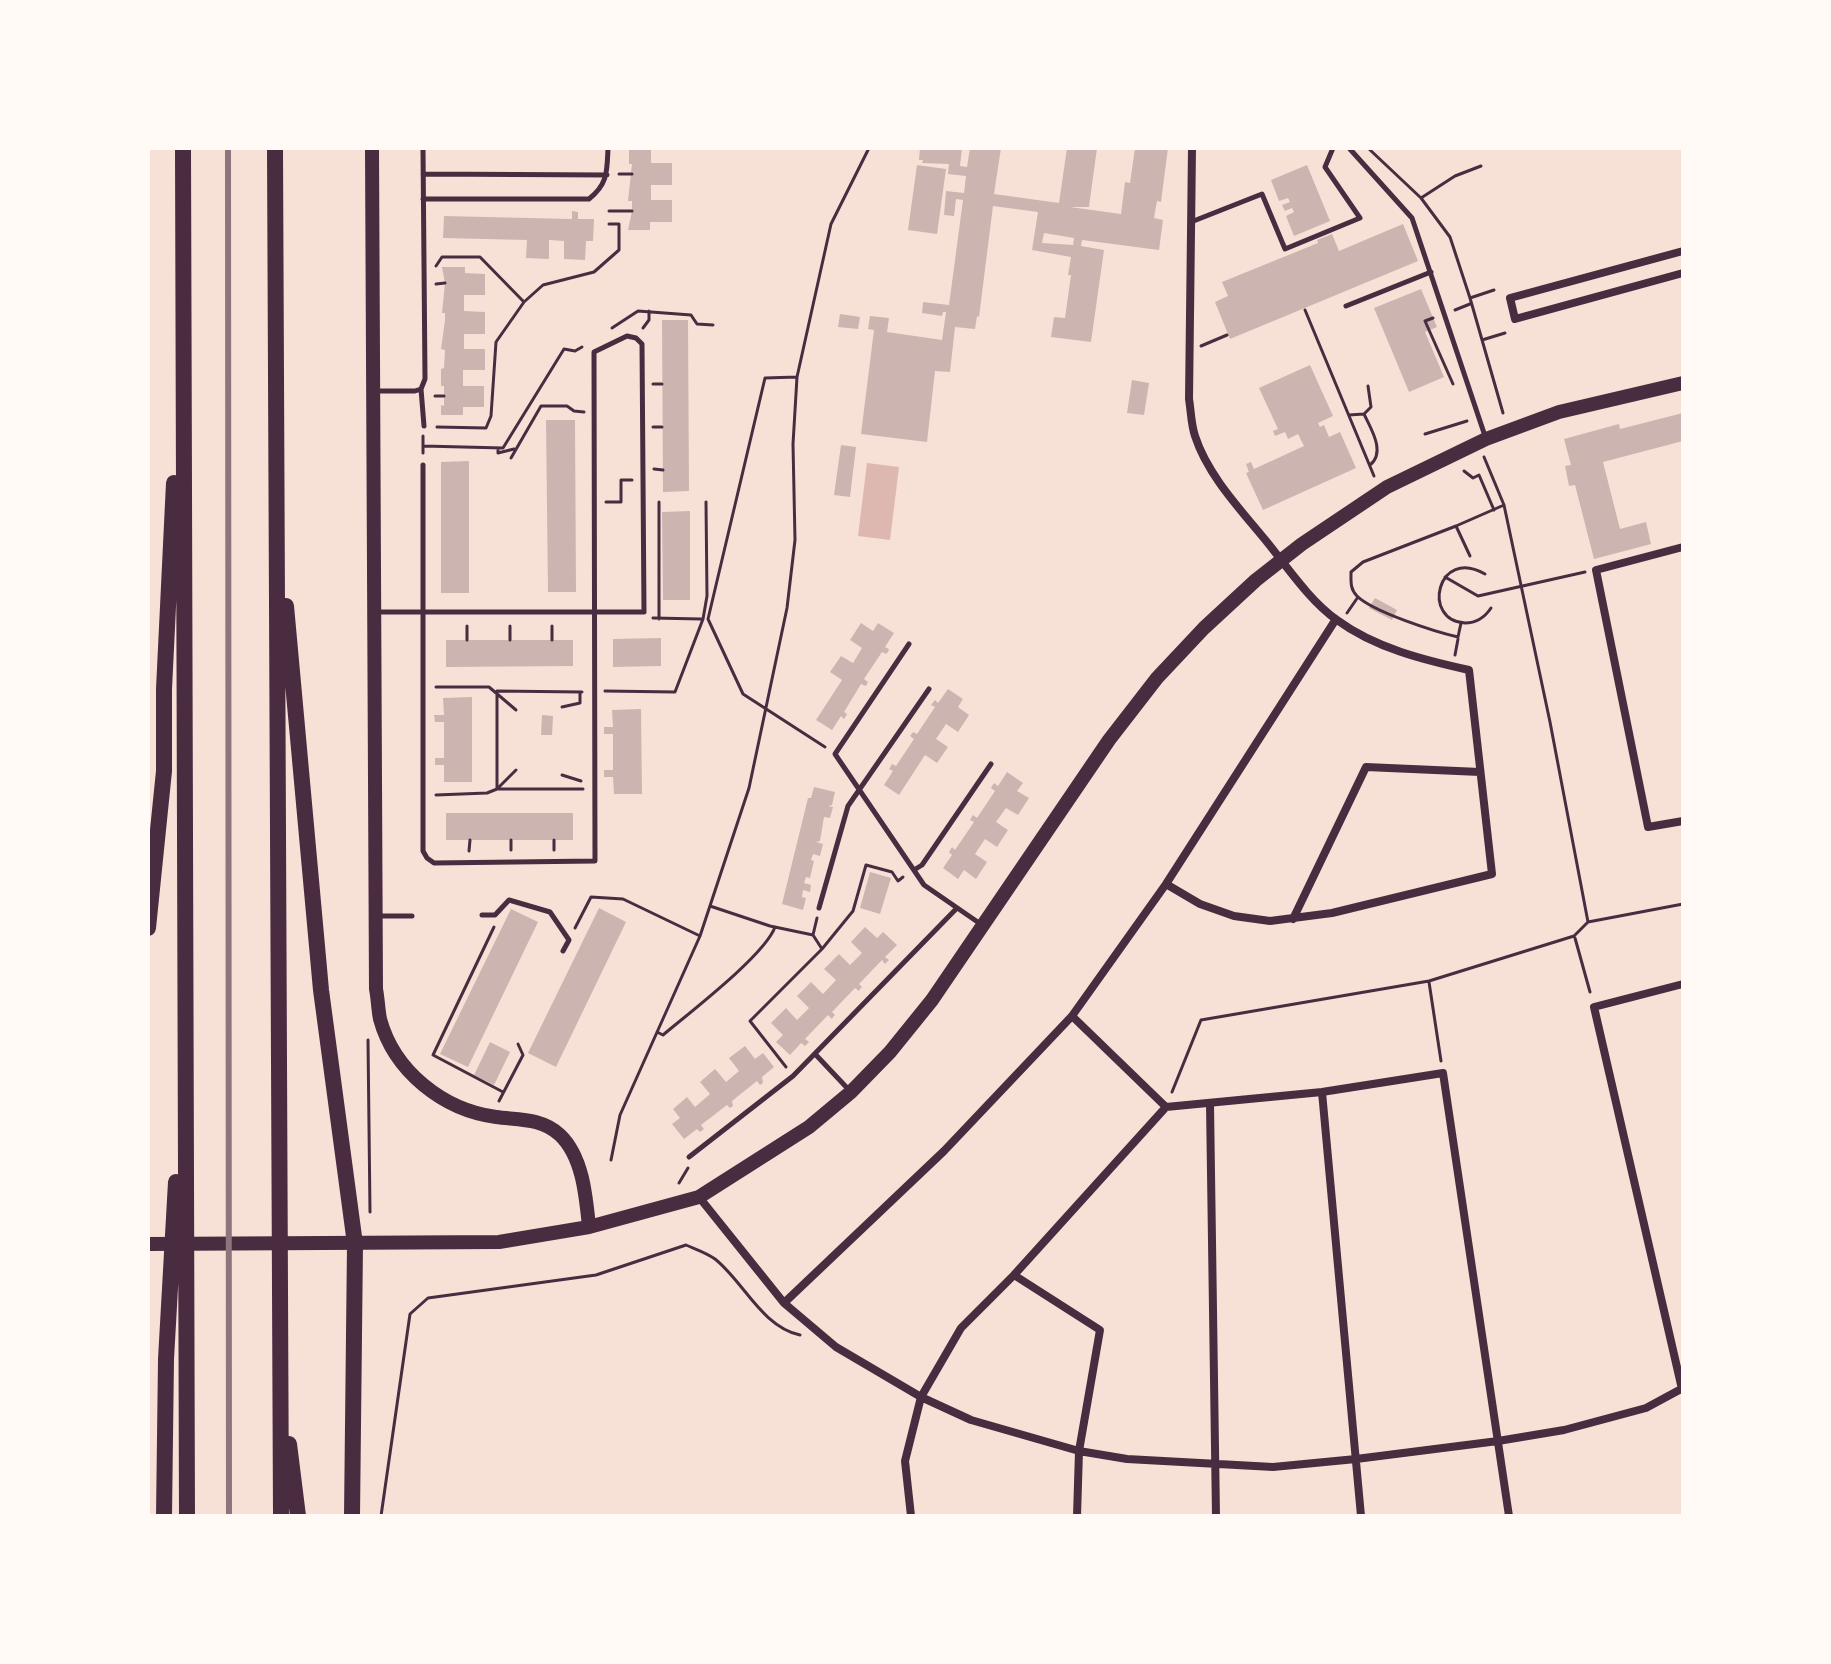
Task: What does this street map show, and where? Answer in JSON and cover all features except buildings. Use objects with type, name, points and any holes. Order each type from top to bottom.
[{"type":"main road","points":[[183,148],[187,1516]]},
{"type":"main road","points":[[275,148],[281,1516]]},
{"type":"main road","points":[[148,928],[164,771],[171,529],[183,342]]},
{"type":"main road","points":[[276,473],[294,710],[321,990],[355,1244],[352,1516]]},
{"type":"main road","points":[[164,1516],[166,1359],[185,1012]]},
{"type":"main road","points":[[279,1367],[298,1516]]},
{"type":"street","points":[[372,148],[376,989],[380,1018],[390,1045],[419,1081],[443,1099],[470,1112],[547,1125],[562,1137],[575,1158],[585,1193],[589,1227]]},
{"type":"street","points":[[1166,884],[1200,904],[1234,916],[1270,921],[1332,913],[1492,874],[1469,670],[1412,656],[1336,619],[1282,560],[1212,470],[1194,435],[1189,399],[1190,223],[1194,149]]},
{"type":"street","points":[[1683,251],[1510,298],[1515,319],[1683,273]]},
{"type":"street","points":[[150,1244],[499,1242],[589,1227],[699,1197],[809,1127],[851,1092],[890,1052],[932,1000],[1109,740],[1157,678],[1204,628],[1256,580],[1302,544],[1387,487],[1486,439],[1559,412],[1683,383]]},
{"type":"street","points":[[1683,547],[1596,570],[1648,827],[1683,821]]},
{"type":"street","points":[[784,1303],[944,1151],[1072,1016],[1166,884],[1336,619]]},
{"type":"street","points":[[1293,919],[1366,767],[1480,772]]},
{"type":"street","points":[[699,1197],[784,1303],[828,1340],[921,1397],[971,1420],[1079,1451],[1127,1459],[1273,1467],[1498,1441],[1564,1430],[1646,1408],[1682,1389],[1594,1007],[1683,984]]},
{"type":"street","points":[[1072,1016],[1166,1107]]},
{"type":"street","points":[[911,1516],[905,1461],[921,1397],[961,1328],[1014,1275],[1166,1107],[1322,1092],[1443,1073],[1509,1516]]},
{"type":"street","points":[[1322,1092],[1361,1516]]},
{"type":"street","points":[[1210,1104],[1216,1516]]},
{"type":"street","points":[[1014,1275],[1100,1330],[1079,1451],[1077,1516]]},
{"type":"lane","points":[[423,148],[425,379],[421,389],[424,426]]},
{"type":"lane","points":[[423,199],[589,199],[600,191],[607,175],[608,148]]},
{"type":"lane","points":[[1190,223],[1262,194],[1285,249],[1360,218],[1325,167],[1333,148]]},
{"type":"lane","points":[[1349,148],[1412,218],[1486,439]]},
{"type":"lane","points":[[423,174],[607,175]]},
{"type":"lane","points":[[1346,306],[1431,272]]},
{"type":"lane","points":[[373,612],[424,612],[594,612],[644,612],[642,344],[636,338],[627,336],[594,352],[595,412],[594,502],[594,612],[595,691],[595,861],[434,863],[423,851],[424,795],[424,612],[423,465]]},
{"type":"lane","points":[[375,391],[421,389]]},
{"type":"lane","points":[[909,644],[835,754],[924,885],[983,926]]},
{"type":"lane","points":[[819,908],[848,806],[929,689]]},
{"type":"lane","points":[[914,870],[922,865],[991,764]]},
{"type":"lane","points":[[482,915],[495,915],[509,900],[550,912],[569,940],[563,951]]},
{"type":"lane","points":[[689,1157],[816,1055],[957,908]]},
{"type":"lane","points":[[377,916],[412,916]]},
{"type":"lane","points":[[816,1055],[851,1092]]},
{"type":"path","points":[[611,1160],[620,1115],[700,936],[749,788],[787,608],[795,540],[793,444],[797,377],[831,224],[869,148]]},
{"type":"path","points":[[1368,148],[1421,198],[1450,237],[1503,413]]},
{"type":"path","points":[[1421,198],[1455,176],[1481,166]]},
{"type":"path","points":[[609,211],[632,211]]},
{"type":"path","points":[[423,465],[424,426],[486,428],[491,416],[496,342],[524,302],[543,285],[594,272],[619,250],[619,224],[609,224]]},
{"type":"path","points":[[424,267],[435,267],[442,257],[480,257],[524,302]]},
{"type":"path","points":[[1470,298],[1494,290]]},
{"type":"path","points":[[1305,310],[1374,476]]},
{"type":"path","points":[[600,335],[638,311],[691,315],[697,324],[713,325]]},
{"type":"path","points":[[636,338],[649,320],[649,311]]},
{"type":"path","points":[[1482,340],[1505,333]]},
{"type":"path","points":[[1190,350],[1227,335]]},
{"type":"path","points":[[423,446],[503,448],[564,349],[575,351],[588,343]]},
{"type":"path","points":[[497,691],[675,692],[706,619],[765,378],[797,377]]},
{"type":"path","points":[[1349,415],[1364,414],[1371,407],[1368,386]]},
{"type":"path","points":[[511,458],[541,406],[567,406],[574,411],[595,412]]},
{"type":"path","points":[[1364,414],[1376,440],[1377,452],[1370,465]]},
{"type":"path","points":[[1425,434],[1469,420]]},
{"type":"path","points":[[498,450],[498,453],[505,453],[516,450]]},
{"type":"path","points":[[1464,471],[1473,478],[1479,475],[1494,510]]},
{"type":"path","points":[[594,502],[621,502],[621,480],[642,479]]},
{"type":"path","points":[[659,502],[659,619]]},
{"type":"path","points":[[706,502],[706,619],[743,694],[835,754]]},
{"type":"path","points":[[1461,623],[1458,637],[1422,627],[1358,597],[1351,586],[1351,572],[1363,562],[1504,505],[1588,922]]},
{"type":"path","points":[[1456,526],[1470,556]]},
{"type":"path","points":[[1485,574],[1469,567],[1460,568],[1445,577],[1439,595],[1440,604],[1445,613],[1461,623],[1479,620],[1491,608]]},
{"type":"path","points":[[1445,577],[1478,596],[1596,570]]},
{"type":"path","points":[[644,612],[650,618],[706,619]]},
{"type":"path","points":[[467,626],[467,640]]},
{"type":"path","points":[[510,626],[510,640]]},
{"type":"path","points":[[552,626],[552,640]]},
{"type":"path","points":[[424,687],[489,687],[516,710]]},
{"type":"path","points":[[497,691],[497,789]]},
{"type":"path","points":[[562,707],[580,703],[580,692]]},
{"type":"path","points":[[497,789],[516,770]]},
{"type":"path","points":[[562,775],[581,780],[581,789]]},
{"type":"path","points":[[424,795],[487,793],[497,789],[595,788]]},
{"type":"path","points":[[793,1076],[750,1021],[822,949],[853,911],[866,865],[892,872],[898,881],[914,870]]},
{"type":"path","points":[[569,940],[591,897],[623,899],[700,936]]},
{"type":"path","points":[[1166,1107],[1201,1020],[1429,981],[1574,936],[1588,922],[1683,904]]},
{"type":"path","points":[[710,906],[775,927],[813,935]]},
{"type":"path","points":[[819,908],[813,935],[822,949]]},
{"type":"path","points":[[495,915],[494,926],[433,1055],[503,1092]]},
{"type":"path","points":[[657,1032],[663,1035],[742,967],[772,936],[775,927]]},
{"type":"path","points":[[1574,936],[1594,1007]]},
{"type":"path","points":[[1429,981],[1443,1073]]},
{"type":"path","points":[[368,1033],[370,1224]]},
{"type":"path","points":[[499,1102],[523,1055],[518,1044]]},
{"type":"path","points":[[679,1183],[691,1162],[689,1157]]},
{"type":"path","points":[[381,1516],[410,1314],[428,1298],[596,1275],[686,1245],[714,1258],[780,1325],[795,1334],[828,1340]]},
{"type":"shaded area","points":[[867,463],[899,467],[890,540],[858,536]]},
{"type":"railway","points":[[228,148],[229,1516]]}]
